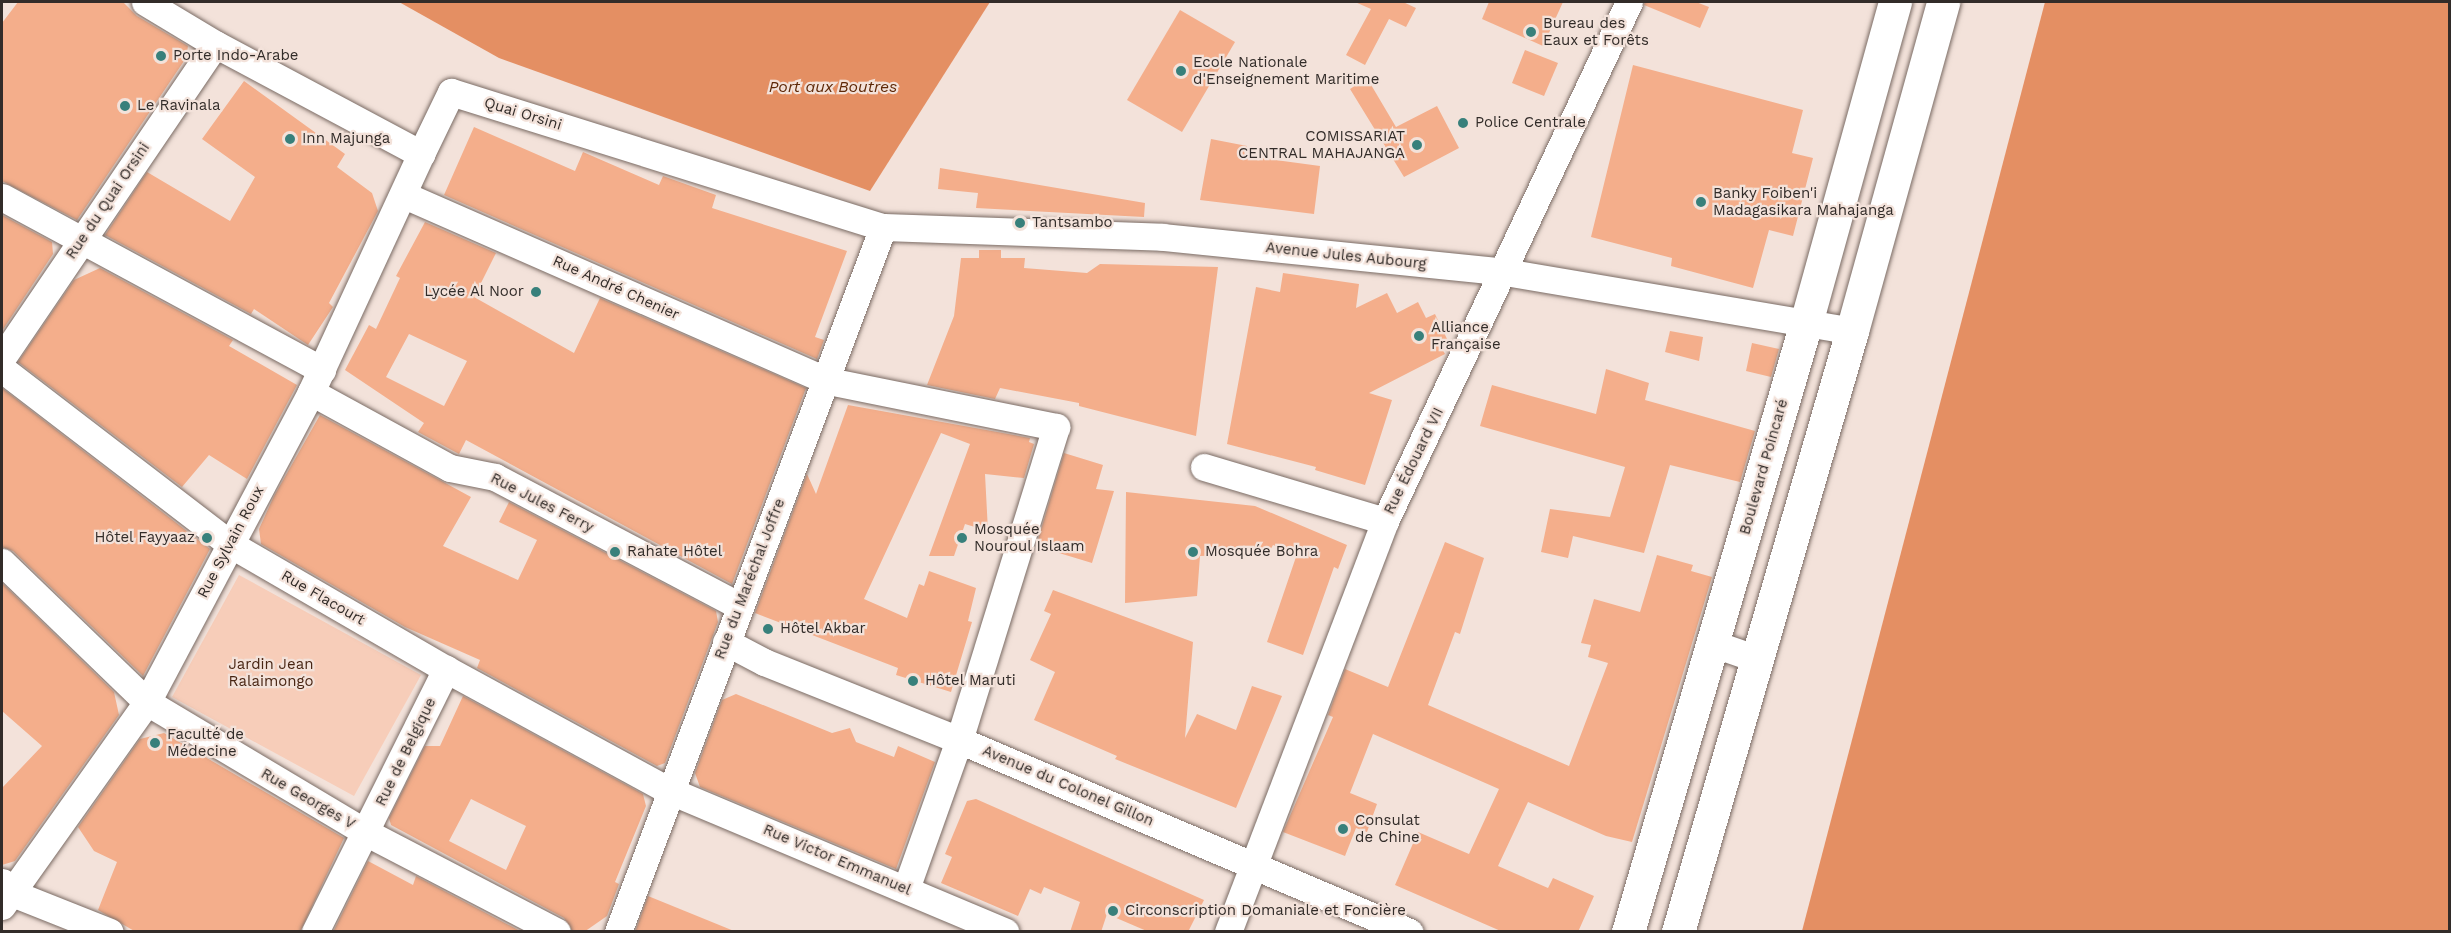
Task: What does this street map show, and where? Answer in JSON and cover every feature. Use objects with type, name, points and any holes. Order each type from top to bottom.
[{"type":"street","points":[[145,2],[215,44],[421,154]]},
{"type":"street","name":"Rue Édouard VII","points":[[1228,932],[1251,863],[1385,520],[1505,272],[1629,2]]},
{"type":"street","name":"Boulevard Poincaré","points":[[1628,932],[1714,644],[1895,2]]},
{"type":"street","points":[[1678,932],[1852,331],[1943,2]]},
{"type":"street","name":"Rue du Quai Orsini","points":[[2,358],[215,44]]},
{"type":"street","name":"Quai Orsini","points":[[421,154],[451,92],[883,226]]},
{"type":"street","name":"Rue Sylvain Roux","points":[[5,894],[147,702],[316,381],[421,154]]},
{"type":"street","name":"Rue André Chenier","points":[[404,195],[828,381],[1056,427],[959,740]]},
{"type":"street","name":"Rue Jules Ferry","points":[[2,197],[82,237],[316,381],[450,468],[495,477],[740,606]]},
{"type":"street","name":"Avenue Jules Aubourg","points":[[883,226],[1163,237],[1505,272],[1852,331]]},
{"type":"street","name":"Rue du Maréchal Joffre","points":[[618,932],[668,790],[828,381],[883,226]]},
{"type":"street","name":"Rue Flacourt","points":[[2,369],[230,544],[446,669],[668,790]]},
{"type":"street","points":[[1204,467],[1385,520]]},
{"type":"street","name":"Rue Georges V","points":[[2,562],[147,702],[367,833],[557,932]]},
{"type":"street","name":"Avenue du Colonel Gillon","points":[[726,642],[764,662],[959,740],[1410,932]]},
{"type":"street","points":[[1714,644],[1757,659]]},
{"type":"street","name":"Rue de Belgique","points":[[315,932],[367,833],[446,669]]},
{"type":"street","points":[[906,889],[959,740]]},
{"type":"street","name":"Rue Victor Emmanuel","points":[[668,790],[1005,932]]},
{"type":"street","points":[[5,894],[110,932]]},
{"type":"green space","name":"Jardin Jean Ralaimongo","points":[[239,575],[421,675],[354,796],[172,697]]},
{"type":"water","name":"Port aux Boutres","points":[[399,2],[990,2],[870,191],[499,58]]},
{"type":"water","points":[[2045,2],[2449,2],[2449,931],[1802,931]]},
{"type":"building","points":[[18,2],[123,2],[137,16],[188,46],[186,58],[77,220],[2,181],[2,23]]},
{"type":"building","points":[[1355,2],[1403,2],[1416,8],[1406,27],[1389,19],[1365,65],[1346,55],[1371,9]]},
{"type":"building","name":"Bureau des Eaux et Forêts","points":[[1489,2],[1563,2],[1543,46],[1482,19]]},
{"type":"building","points":[[1645,2],[1696,2],[1709,7],[1700,28],[1644,5]]},
{"type":"building","name":"Ecole Nationale d'Enseignement Maritime","points":[[1180,10],[1235,42],[1182,132],[1127,100]]},
{"type":"building","points":[[1525,50],[1558,63],[1544,96],[1512,83]]},
{"type":"building","name":"Banky Foiben'i Madagasikara Mahajanga","points":[[1633,65],[1803,110],[1792,153],[1813,158],[1793,236],[1769,230],[1753,288],[1671,266],[1672,258],[1591,237]]},
{"type":"building","points":[[1367,78],[1396,127],[1437,106],[1459,148],[1404,177],[1350,89]]},
{"type":"building","points":[[244,81],[345,154],[337,167],[372,193],[378,211],[329,303],[333,307],[308,345],[254,309],[251,314],[105,235],[147,172],[230,221],[255,177],[202,139]]},
{"type":"building","points":[[474,127],[575,171],[583,152],[659,185],[663,176],[716,195],[712,208],[847,251],[815,337],[824,340],[817,359],[444,195]]},
{"type":"building","points":[[1211,139],[1247,146],[1246,156],[1320,166],[1314,214],[1200,200]]},
{"type":"building","points":[[940,168],[1145,203],[1144,217],[976,208],[978,193],[938,189]]},
{"type":"building","points":[[2,215],[52,242],[53,254],[2,331]]},
{"type":"building","points":[[425,222],[496,253],[474,297],[574,353],[600,298],[806,388],[732,584],[466,440],[459,454],[418,432],[424,423],[345,370],[369,325],[376,329],[400,278],[396,276]],"holes":[[[409,334],[467,361],[444,406],[386,377]]]},
{"type":"building","points":[[979,250],[1001,250],[1001,258],[1025,258],[1024,268],[1087,273],[1100,264],[1218,267],[1196,436],[1079,406],[1079,403],[1000,388],[995,399],[927,385],[954,316],[961,258],[979,258]]},
{"type":"building","points":[[100,268],[233,340],[229,346],[297,385],[247,479],[209,455],[182,487],[18,362],[74,280]]},
{"type":"building","points":[[1283,273],[1359,284],[1356,308],[1387,293],[1397,313],[1418,302],[1426,318],[1435,314],[1448,341],[1440,345],[1445,354],[1369,393],[1392,400],[1365,485],[1315,470],[1316,467],[1227,444],[1256,287],[1280,292]]},
{"type":"building","points":[[1670,331],[1703,337],[1699,361],[1665,352]]},
{"type":"building","points":[[1752,343],[1779,349],[1771,377],[1746,371]]},
{"type":"building","points":[[1606,369],[1649,383],[1645,400],[1755,431],[1740,482],[1670,465],[1644,553],[1573,536],[1568,558],[1541,552],[1550,509],[1610,517],[1625,467],[1480,426],[1492,385],[1596,414]]},
{"type":"building","points":[[2,388],[210,549],[143,676],[13,551],[2,547]]},
{"type":"building","points":[[848,405],[1030,438],[1029,442],[1034,444],[1024,478],[985,474],[988,531],[965,524],[954,556],[929,556],[970,444],[941,433],[864,599],[907,618],[919,584],[924,586],[929,571],[976,588],[968,621],[972,622],[951,692],[896,675],[898,668],[755,613],[807,474],[816,494]]},
{"type":"building","points":[[320,415],[471,497],[443,546],[518,580],[537,540],[499,522],[509,502],[716,611],[718,622],[665,763],[657,766],[477,668],[480,660],[405,627],[261,544],[259,529],[274,496]]},
{"type":"building","points":[[1064,453],[1103,465],[1096,489],[1114,491],[1092,563],[1036,546]]},
{"type":"building","points":[[1126,492],[1255,506],[1347,545],[1338,569],[1334,567],[1303,655],[1267,642],[1297,554],[1273,545],[1268,554],[1200,556],[1197,596],[1125,603]]},
{"type":"building","points":[[1445,542],[1484,558],[1460,634],[1455,632],[1428,705],[1569,766],[1608,663],[1588,657],[1591,645],[1581,643],[1594,599],[1640,612],[1657,555],[1693,565],[1691,571],[1712,577],[1632,842],[1606,836],[1528,802],[1498,866],[1548,888],[1553,878],[1594,896],[1578,932],[1503,932],[1395,885],[1418,832],[1469,854],[1499,789],[1373,734],[1350,793],[1377,804],[1367,832],[1356,828],[1345,856],[1283,832],[1333,717],[1328,715],[1345,669],[1388,687]]},
{"type":"building","points":[[2,583],[114,692],[119,715],[15,861],[2,865],[2,788],[42,746],[2,711]]},
{"type":"building","points":[[1053,590],[1193,642],[1185,738],[1197,714],[1236,730],[1252,686],[1282,696],[1236,808],[1115,759],[1117,756],[1034,720],[1055,672],[1030,660],[1051,614],[1044,611]]},
{"type":"building","points":[[736,694],[832,733],[850,728],[856,742],[894,757],[898,746],[935,762],[896,869],[700,787],[695,773],[722,700]]},
{"type":"building","points":[[463,696],[643,794],[646,806],[615,882],[619,884],[607,916],[584,932],[573,932],[564,918],[391,825],[389,818],[425,746],[440,746]],"holes":[[[471,799],[526,826],[506,870],[449,841]]]},
{"type":"building","points":[[164,733],[344,838],[300,932],[136,932],[98,910],[117,862],[94,851],[78,827],[140,739]]},
{"type":"building","points":[[976,799],[1204,900],[1188,932],[1149,932],[1107,914],[1101,932],[1070,932],[1080,902],[1044,887],[1041,894],[1030,889],[1018,916],[941,883],[952,857],[945,854],[967,801]]},
{"type":"building","points":[[368,861],[413,885],[416,876],[522,932],[333,932]]},
{"type":"building","points":[[648,896],[734,931],[734,932],[635,932]]},
{"type":"place","name":"Bureau des Eaux et Forêts","points":[[1531,32]]},
{"type":"place","name":"Porte Indo-Arabe","points":[[161,56]]},
{"type":"place","name":"Ecole Nationale d'Enseignement Maritime","points":[[1181,71]]},
{"type":"place","name":"Le Ravinala","points":[[125,106]]},
{"type":"place","name":"Police Centrale","points":[[1463,123]]},
{"type":"place","name":"Inn Majunga","points":[[290,139]]},
{"type":"place","name":"COMISSARIAT CENTRAL MAHAJANGA","points":[[1417,145]]},
{"type":"place","name":"Banky Foiben'i Madagasikara Mahajanga","points":[[1701,202]]},
{"type":"place","name":"Tantsambo","points":[[1020,223]]},
{"type":"place","name":"Lycée Al Noor","points":[[536,292]]},
{"type":"place","name":"Alliance Française","points":[[1419,336]]},
{"type":"place","name":"Hôtel Fayyaaz","points":[[207,538]]},
{"type":"place","name":"Mosquée Nouroul Islaam","points":[[962,538]]},
{"type":"place","name":"Rahate Hôtel","points":[[615,552]]},
{"type":"place","name":"Mosquée Bohra","points":[[1193,552]]},
{"type":"place","name":"Hôtel Akbar","points":[[768,629]]},
{"type":"place","name":"Hôtel Maruti","points":[[913,681]]},
{"type":"place","name":"Faculté de Médecine","points":[[155,743]]},
{"type":"place","name":"Consulat de Chine","points":[[1343,829]]},
{"type":"place","name":"Circonscription Domaniale et Foncière","points":[[1113,911]]}]
